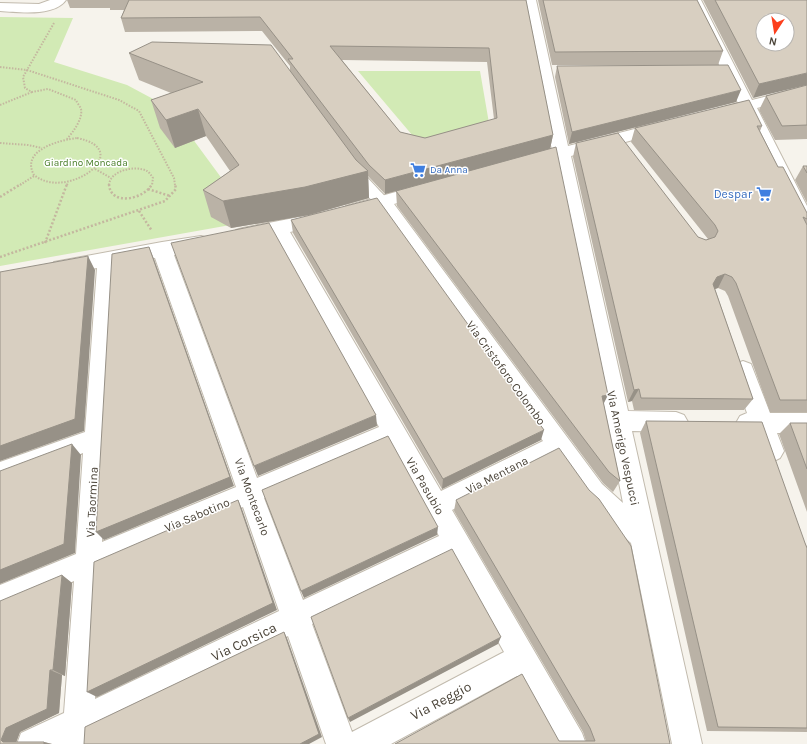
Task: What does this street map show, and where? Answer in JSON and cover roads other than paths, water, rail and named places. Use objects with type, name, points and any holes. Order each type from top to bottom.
[{"type":"street","points":[[0,7],[39,8],[48,6],[58,0]]},
{"type":"street","name":"Via Amerigo Vespucci","points":[[529,0],[686,744]]},
{"type":"street","points":[[694,0],[724,70],[748,106],[807,224]]},
{"type":"street","points":[[545,72],[560,72]]},
{"type":"street","points":[[710,116],[807,91]]},
{"type":"street","points":[[516,165],[561,153],[622,145],[679,123]]},
{"type":"street","points":[[781,172],[800,172]]},
{"type":"street","points":[[46,270],[309,222],[442,185]]},
{"type":"street","name":"Via Cristoforo Colombo","points":[[382,201],[593,492],[641,535]]},
{"type":"street","name":"Via Pasubio","points":[[279,228],[571,744]]},
{"type":"street","name":"Via Montecarlo","points":[[162,249],[342,744]]},
{"type":"street","name":"Via Taormina","points":[[78,733],[107,259]]},
{"type":"street","points":[[736,349],[779,473]]},
{"type":"street","points":[[617,421],[693,422]]},
{"type":"street","points":[[724,422],[807,424]]},
{"type":"street","name":"Via Sabotino","points":[[0,600],[394,431]]},
{"type":"street","points":[[0,473],[96,438]]},
{"type":"street","name":"Via Mentana","points":[[436,506],[558,445]]},
{"type":"street","name":"Via Corsica","points":[[32,744],[78,733],[296,618],[456,541]]},
{"type":"street","name":"Via Reggio","points":[[360,744],[522,658]]},
{"type":"lane","points":[[350,164],[364,183],[382,201]]},
{"type":"place","name":"Da Anna","points":[[418,170]]},
{"type":"place","name":"Despar","points":[[764,194]]},
{"type":"park label","name":"Giardino Moncada","points":[[86,163]]}]
